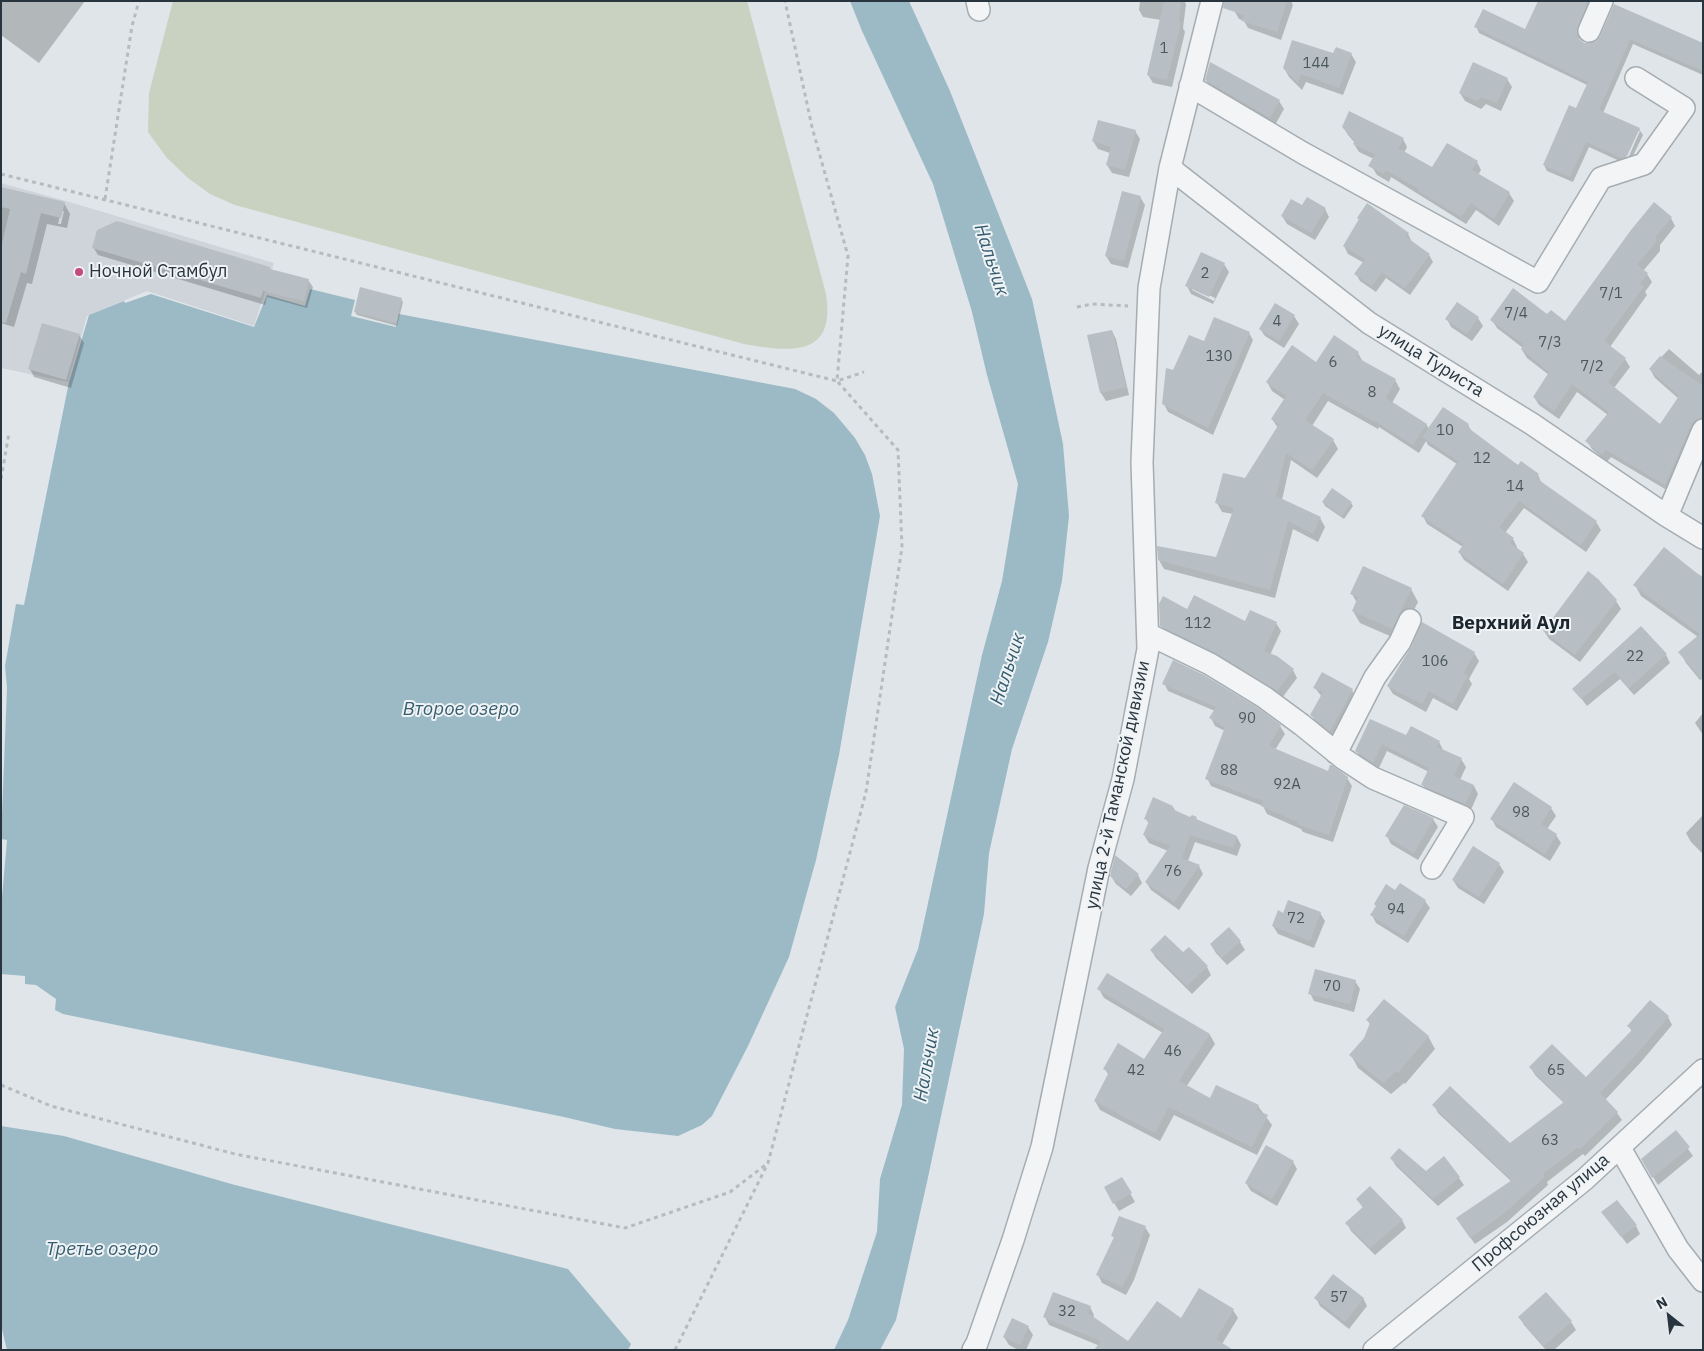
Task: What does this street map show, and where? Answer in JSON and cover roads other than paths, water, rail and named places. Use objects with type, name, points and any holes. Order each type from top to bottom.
[{"type":"street","name":"улица 2-й Таманской дивизии","points":[[979,1348],[1042,1147],[1099,868],[1123,779],[1148,649],[1142,462],[1149,288],[1170,168],[1212,1]]},
{"type":"street","points":[[1589,31],[1602,1]]},
{"type":"street","points":[[1190,86],[1303,153],[1538,282],[1601,178],[1644,164],[1684,108],[1636,78]]},
{"type":"street","name":"улица Туриста","points":[[1170,168],[1369,323],[1532,424],[1703,538]]},
{"type":"street","points":[[1668,516],[1703,430]]},
{"type":"street","points":[[1336,753],[1374,678],[1400,642],[1410,620]]},
{"type":"street","points":[[1148,634],[1210,664],[1264,697],[1336,753],[1373,778],[1463,816],[1432,868]]},
{"type":"street","name":"Профсоюзная улица","points":[[1374,1350],[1584,1180],[1703,1070]]},
{"type":"street","points":[[1620,1148],[1678,1249],[1703,1281]]},
{"type":"water","name":"Нальчик","points":[[850,1],[909,1],[950,91],[1032,299],[1063,444],[1069,516],[1062,581],[1048,642],[1012,749],[989,853],[984,914],[896,1320],[880,1350],[834,1350],[848,1320],[877,1232],[880,1179],[902,1105],[904,1049],[895,1007],[918,949],[982,655],[1002,581],[1018,484],[987,375],[972,312],[933,184]]},
{"type":"water","name":"Второе озеро","points":[[310,289],[355,300],[351,316],[396,327],[399,314],[795,389],[816,399],[834,413],[855,438],[865,455],[872,474],[880,516],[839,755],[816,860],[789,957],[748,1046],[712,1116],[702,1125],[678,1136],[615,1129],[63,1014],[55,1010],[56,999],[36,985],[25,984],[25,976],[1,974],[1,909],[7,840],[1,839],[7,688],[5,666],[16,604],[24,605],[69,382],[89,315],[124,301],[125,303],[151,294],[254,327],[267,295],[305,306]]},
{"type":"water","name":"Третье озеро","points":[[1,1126],[64,1136],[235,1185],[568,1269],[631,1344],[628,1350],[7,1350],[1,1325]]},
{"type":"place","name":"Ночной Стамбул","points":[[79,272]]},
{"type":"district","name":"Верхний Аул","points":[[1511,624]]}]
